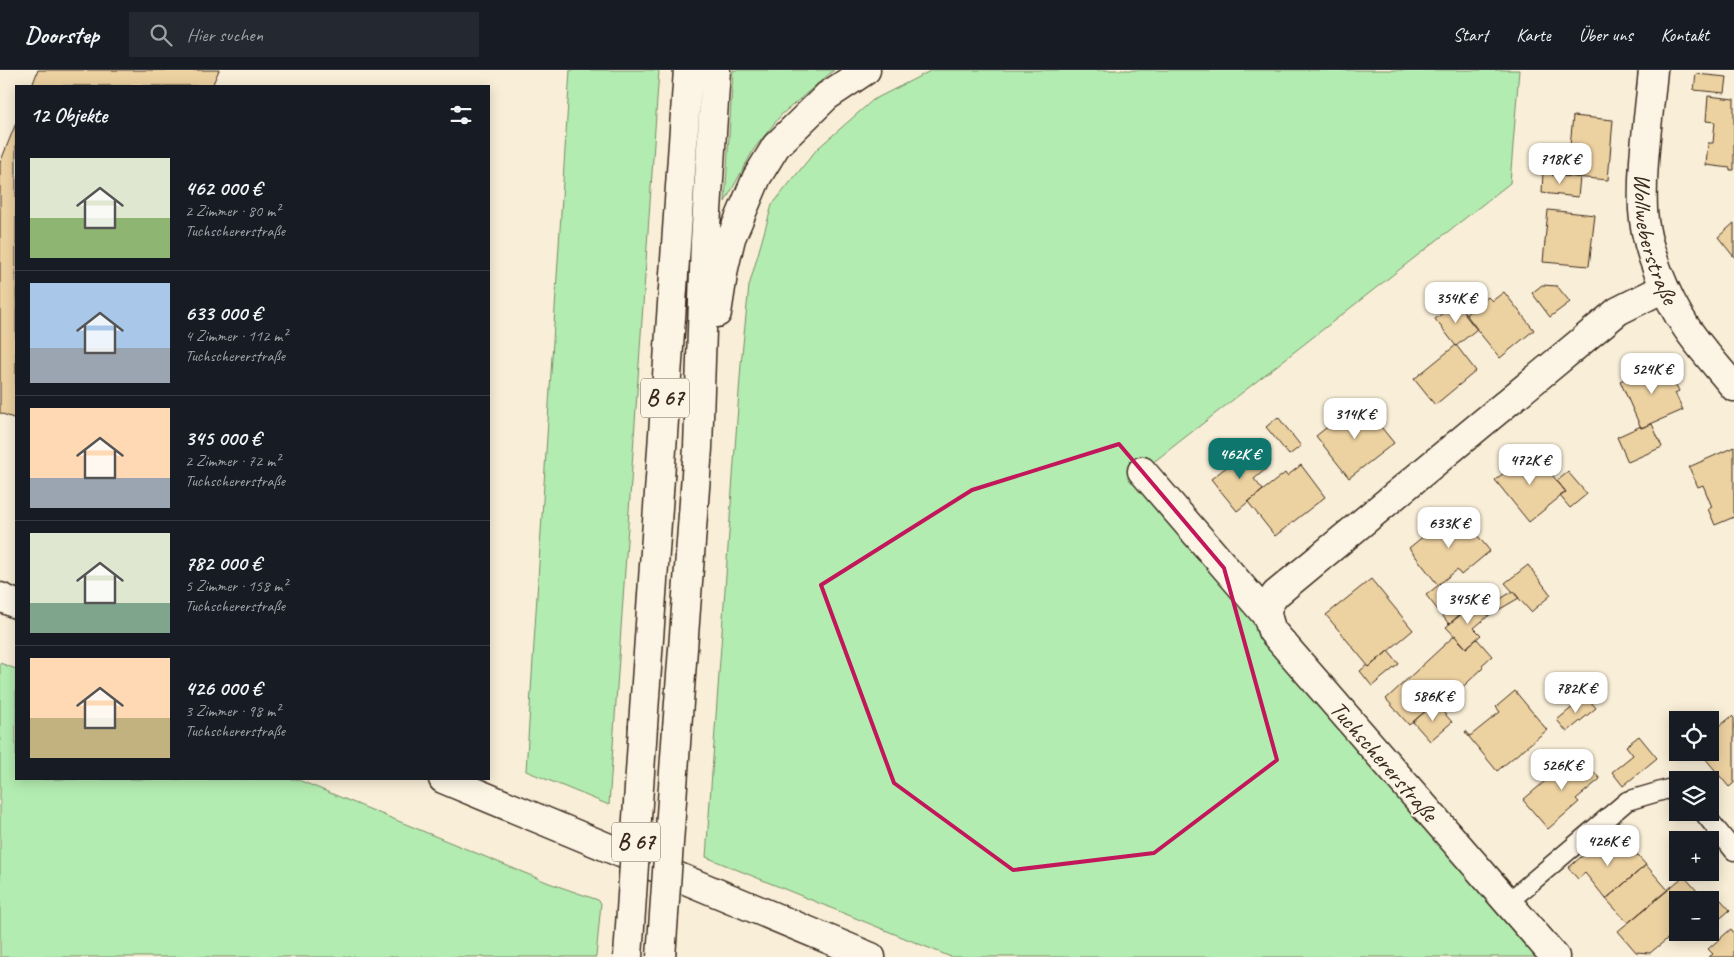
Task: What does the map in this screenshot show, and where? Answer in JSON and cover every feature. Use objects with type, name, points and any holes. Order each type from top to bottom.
[{"type":"main road","name":"B 67","points":[[628,957],[688,70]]},
{"type":"main road","name":"B 67","points":[[661,957],[698,448],[704,242],[716,70]]},
{"type":"main road","points":[[698,448],[724,268],[731,238],[742,208],[757,177],[776,146],[827,96],[866,70]]},
{"type":"main road","name":"Wollweberstraße","points":[[1653,70],[1644,166],[1643,212],[1650,246],[1664,288],[1686,328],[1734,387]]},
{"type":"main road","points":[[1267,616],[1268,604],[1276,594],[1298,575],[1618,311],[1664,288]]},
{"type":"main road","name":"Tuchschererstraße","points":[[1142,471],[1267,616],[1272,631],[1555,957]]},
{"type":"main road","points":[[0,597],[15,604]]},
{"type":"main road","points":[[445,780],[871,957]]},
{"type":"lane","points":[[1507,903],[1626,801],[1669,790]]},
{"type":"lane","points":[[1710,821],[1734,852]]},
{"type":"highlighted area","points":[[1119,444],[1224,568],[1277,760],[1154,853],[1013,870],[894,783],[821,585],[972,490]]},
{"type":"green space","points":[[570,70],[659,70],[609,805],[526,771]]},
{"type":"green space","points":[[733,70],[834,70],[781,115],[754,149],[725,202]]},
{"type":"green space","points":[[932,70],[1519,70],[1510,183],[1142,471],[1542,957],[951,957],[706,857],[741,364],[749,286],[772,205],[817,149],[873,100]]},
{"type":"green space","points":[[0,663],[15,669],[15,780],[298,780],[549,883],[598,900],[601,903],[596,957],[0,957]]},
{"type":"building","points":[[38,70],[219,70],[212,85],[32,85]]},
{"type":"building","points":[[1696,74],[1727,77],[1725,93],[1694,90]]},
{"type":"building","points":[[1708,96],[1734,99],[1734,170],[1706,165],[1708,143],[1713,143],[1715,122],[1706,121]]},
{"type":"building","points":[[1573,116],[1613,120],[1608,180],[1552,175],[1555,145],[1570,146]]},
{"type":"building","points":[[15,126],[15,419],[0,413],[0,163]]},
{"type":"building","points":[[1543,171],[1552,172],[1552,175],[1580,177],[1578,197],[1542,193]]},
{"type":"building","points":[[1548,210],[1595,215],[1589,266],[1543,262]]},
{"type":"building","points":[[1734,223],[1734,257],[1718,237]]},
{"type":"building","points":[[1542,285],[1557,286],[1570,302],[1550,317],[1532,293]]},
{"type":"building","points":[[1504,292],[1534,330],[1500,358],[1465,315],[1488,297],[1492,301]]},
{"type":"building","points":[[1457,302],[1477,329],[1456,346],[1435,319]]},
{"type":"building","points":[[1456,345],[1476,371],[1435,405],[1414,379]]},
{"type":"building","points":[[1662,362],[1670,380],[1673,379],[1679,391],[1675,393],[1683,410],[1641,428],[1620,381]]},
{"type":"building","points":[[1360,401],[1394,443],[1349,478],[1316,436]]},
{"type":"building","points":[[1278,417],[1301,446],[1289,455],[1266,427]]},
{"type":"building","points":[[1652,424],[1662,447],[1628,462],[1617,437],[1641,426],[1641,428]]},
{"type":"building","points":[[1734,447],[1734,517],[1715,525],[1708,509],[1712,507],[1703,485],[1698,487],[1689,467]]},
{"type":"building","points":[[1250,449],[1266,469],[1254,479],[1263,490],[1237,511],[1211,479]]},
{"type":"building","points":[[1532,450],[1566,492],[1529,522],[1495,480]]},
{"type":"building","points":[[1301,465],[1325,497],[1275,536],[1248,502],[1285,473],[1287,476]]},
{"type":"building","points":[[1568,472],[1587,494],[1570,508],[1560,496],[1566,492],[1557,481]]},
{"type":"building","points":[[1461,515],[1490,551],[1461,575],[1457,570],[1438,585],[1409,548],[1446,518],[1450,523]]},
{"type":"building","points":[[1528,565],[1551,595],[1531,612],[1505,583]]},
{"type":"building","points":[[1371,579],[1413,630],[1369,667],[1326,615]]},
{"type":"building","points":[[1440,584],[1462,611],[1467,608],[1449,624],[1426,595]]},
{"type":"building","points":[[1513,591],[1519,598],[1488,616],[1483,610]]},
{"type":"building","points":[[1476,602],[1488,616],[1474,628],[1481,635],[1466,648],[1446,627]]},
{"type":"building","points":[[1455,635],[1466,648],[1477,639],[1492,656],[1482,665],[1483,668],[1440,708],[1435,703],[1409,725],[1386,699]]},
{"type":"building","points":[[1388,651],[1399,664],[1372,686],[1360,671],[1367,665],[1369,667]]},
{"type":"building","points":[[1515,691],[1547,730],[1497,771],[1465,732],[1470,736],[1500,712],[1496,707]]},
{"type":"building","points":[[1586,696],[1596,708],[1567,732],[1557,720]]},
{"type":"building","points":[[1435,703],[1452,722],[1430,741],[1413,722]]},
{"type":"building","points":[[1732,716],[1734,718],[1734,783],[1729,787],[1719,775],[1719,771],[1716,771],[1707,761],[1719,761],[1719,727]]},
{"type":"building","points":[[1639,736],[1657,758],[1623,786],[1612,772],[1633,755],[1626,746]]},
{"type":"building","points":[[1578,753],[1600,779],[1576,799],[1579,802],[1548,829],[1523,800]]},
{"type":"building","points":[[1623,839],[1646,865],[1606,899],[1585,873],[1578,879],[1568,868],[1599,842],[1608,852]]},
{"type":"building","points":[[1646,865],[1668,890],[1628,923],[1606,899]]},
{"type":"building","points":[[1678,881],[1688,881],[1697,891],[1669,891],[1669,937],[1650,953],[1636,952],[1618,931]]},
{"type":"building","points":[[1721,900],[1730,910],[1719,919],[1719,902]]},
{"type":"building","points":[[1731,929],[1734,933],[1734,957],[1709,957],[1713,954],[1708,949]]}]
